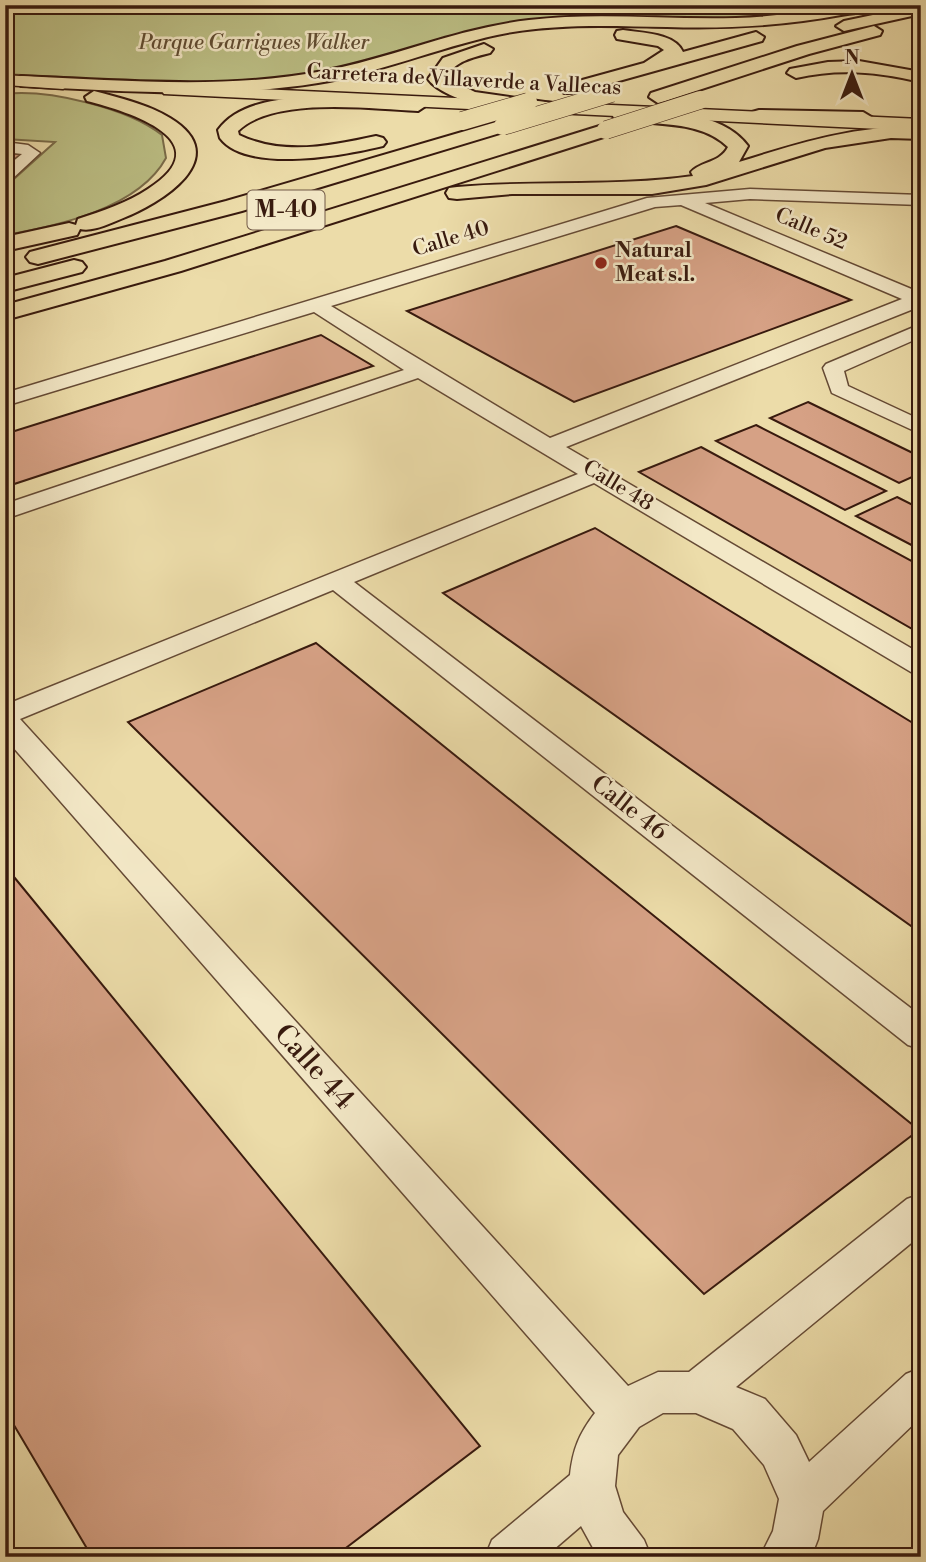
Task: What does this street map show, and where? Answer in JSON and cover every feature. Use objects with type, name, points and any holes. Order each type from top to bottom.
[{"type":"highway","points":[[10,82],[215,88],[264,86],[354,69],[459,39],[525,25],[598,20],[768,22],[868,5]]},
{"type":"highway","points":[[5,244],[67,231],[260,181],[651,65],[779,31],[895,5]]},
{"type":"highway","name":"M-40","points":[[5,266],[208,214],[806,35],[921,9]]},
{"type":"highway","name":"M-40","points":[[5,285],[574,132],[658,97],[816,46],[921,22]]},
{"type":"highway","points":[[545,107],[479,99],[441,86],[437,79],[444,66],[467,54],[528,41],[581,36],[614,34],[650,38],[663,42],[675,51],[651,65]]},
{"type":"highway","points":[[5,313],[173,266],[338,214],[574,132],[606,130],[883,44]]},
{"type":"highway","points":[[781,78],[819,67],[846,65],[876,66],[921,77]]},
{"type":"highway","points":[[10,82],[112,101],[161,120],[184,139],[187,150],[183,165],[173,180],[128,208],[67,231]]},
{"type":"highway","points":[[737,88],[758,84]]},
{"type":"highway","points":[[418,105],[320,104],[266,108],[233,121],[228,130],[230,138],[242,145],[261,150],[313,153],[340,150],[432,130]]},
{"type":"highway","points":[[758,116],[874,118],[921,112]]},
{"type":"highway","points":[[574,132],[552,152],[546,163],[555,172],[574,178],[623,183],[686,176],[728,162],[737,153],[738,146],[732,138],[716,130],[697,124],[621,114]]},
{"type":"highway","points":[[338,214],[434,196],[512,188],[652,188],[699,181],[822,142],[921,129]]},
{"type":"main road","name":"Carretera de Villaverde a Vallecas","points":[[10,82],[921,129]]},
{"type":"main road","name":"Carretera de Villaverde a Vallecas","points":[[10,82],[758,116],[921,129]]},
{"type":"street","points":[[5,148],[23,148],[32,153],[5,177]]},
{"type":"street","name":"Calle 40","points":[[5,400],[634,208],[750,194],[921,200]]},
{"type":"street","name":"Calle 52","points":[[683,200],[920,300]]},
{"type":"street","points":[[550,446],[920,300]]},
{"type":"street","name":"Calle 48","points":[[316,305],[419,370],[921,666]]},
{"type":"street","points":[[921,330],[833,368],[839,390],[921,428]]},
{"type":"street","points":[[5,512],[419,370]]},
{"type":"street","points":[[5,715],[597,474]]},
{"type":"street","name":"Calle 46","points":[[337,581],[921,1035]]},
{"type":"street","name":"Calle 44","points":[[5,720],[623,1412]]},
{"type":"street","points":[[697,1392],[921,1211]]},
{"type":"street","points":[[802,1499],[921,1388]]},
{"type":"street","points":[[627,1557],[603,1524],[592,1486],[596,1448],[623,1412],[658,1393],[697,1392],[749,1414],[780,1450],[802,1499],[795,1539],[784,1557]]},
{"type":"street","points":[[509,1557],[592,1486]]},
{"type":"green space","name":"Parque Garrigues Walker","points":[[7,5],[721,5],[737,9],[850,5],[751,20],[559,19],[287,79],[233,83],[155,83],[5,74]]},
{"type":"green space","points":[[23,93],[65,98],[87,102],[129,116],[162,135],[166,158],[154,175],[117,202],[72,220],[5,235],[5,187],[55,142],[5,139],[5,94]]},
{"type":"building","points":[[5,153],[26,154],[5,172]]},
{"type":"building","points":[[676,226],[851,300],[574,402],[407,311]]},
{"type":"building","points":[[321,335],[373,366],[5,487],[5,434]]},
{"type":"building","points":[[808,402],[921,457],[921,473],[899,483],[770,418]]},
{"type":"building","points":[[756,425],[886,491],[845,510],[716,441]]},
{"type":"building","points":[[701,447],[921,566],[921,634],[639,472]]},
{"type":"building","points":[[897,497],[921,509],[921,550],[856,516]]},
{"type":"building","points":[[595,528],[921,728],[921,933],[443,593]]},
{"type":"building","points":[[316,643],[919,1130],[704,1294],[128,722]]},
{"type":"building","points":[[5,866],[480,1446],[334,1557],[92,1557],[5,1410]]},
{"type":"place","name":"Natural Meat s.l.","points":[[601,263]]}]
